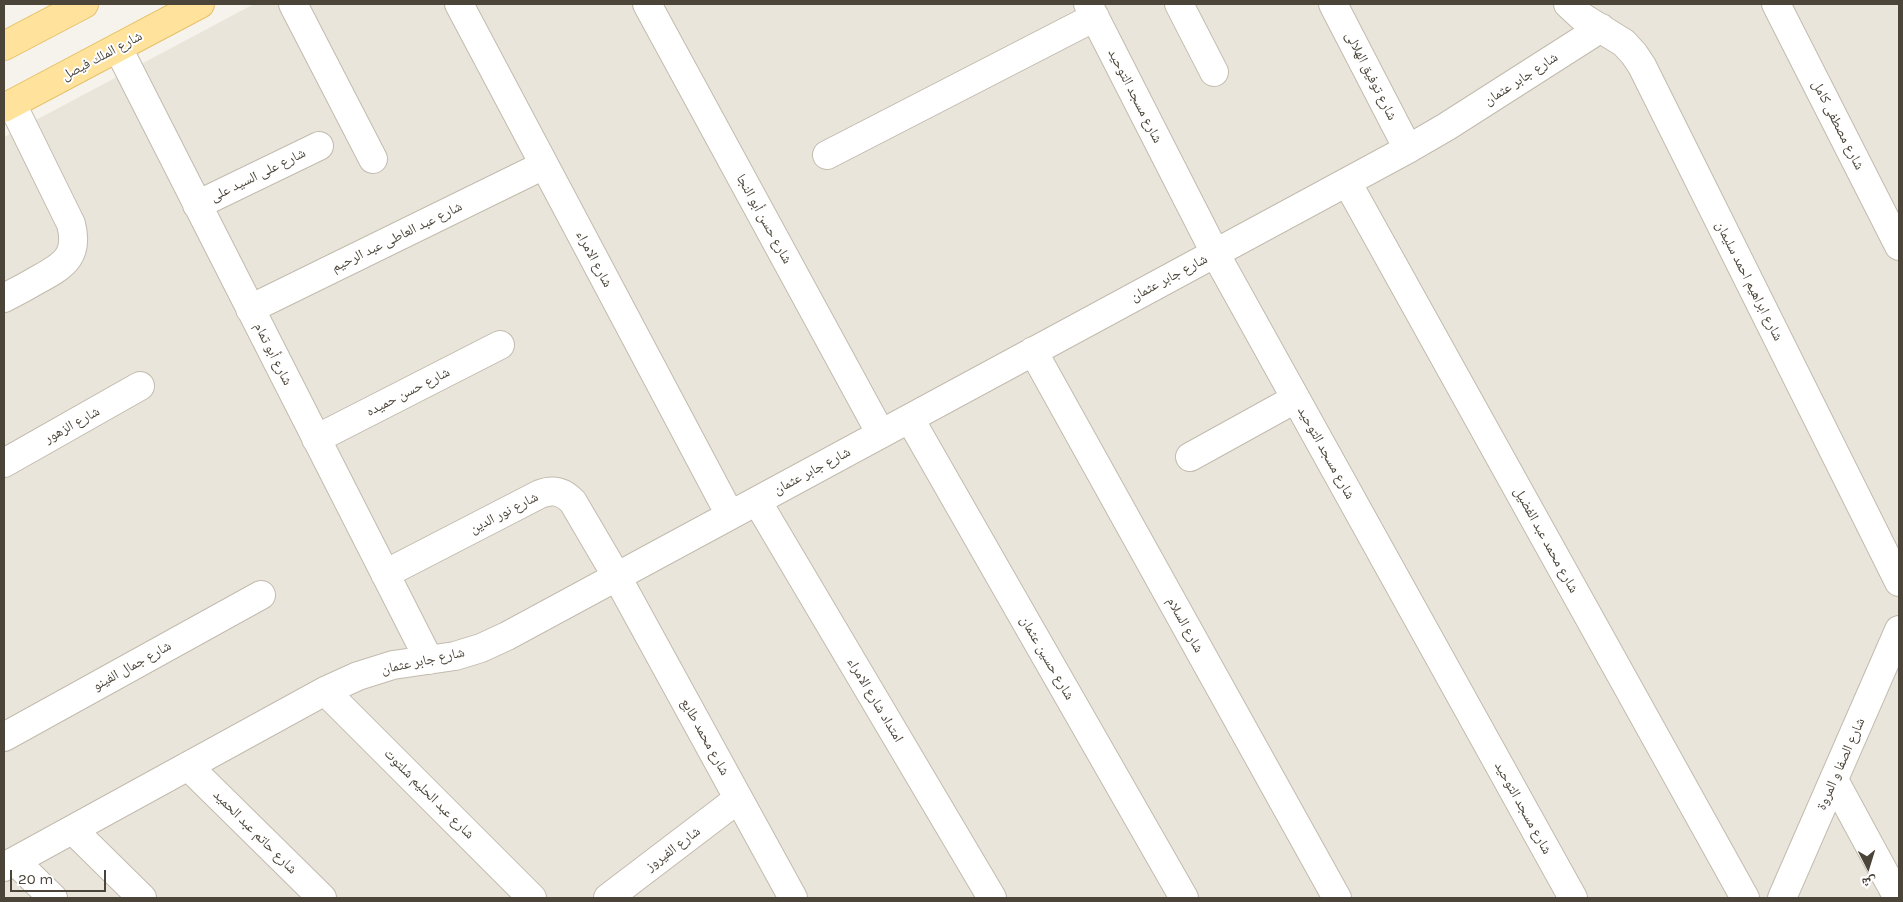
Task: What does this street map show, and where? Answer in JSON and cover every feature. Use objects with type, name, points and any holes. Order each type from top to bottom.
[{"type":"main road","points":[[4,46],[84,4]]},
{"type":"main road","name":"شارع الملك فيصل","points":[[8,106],[200,4]]},
{"type":"street","points":[[293,4],[373,159]]},
{"type":"street","name":"شارع الامراء","points":[[458,4],[730,515]]},
{"type":"street","name":"شارع حسن أبو النجا","points":[[647,4],[881,434]]},
{"type":"street","points":[[1179,4],[1214,72]]},
{"type":"street","name":"شارع توفيق الهلالى","points":[[1333,4],[1408,149]]},
{"type":"street","name":"شارع ابراهيم احمد سليمان","points":[[1568,4],[1582,17],[1624,43],[1642,66],[1899,582]]},
{"type":"street","name":"شارع مصطفى كامل","points":[[1776,4],[1899,246]]},
{"type":"street","points":[[827,155],[1092,10]]},
{"type":"street","name":"شارع مسجد التوحيد","points":[[1092,10],[1215,254],[1573,898]]},
{"type":"street","name":"شارع جابر عثمان","points":[[10,864],[325,691],[358,676],[393,665],[456,656],[499,640],[1408,149],[1455,122],[1601,28]]},
{"type":"street","name":"شارع أبو تمام","points":[[118,48],[429,660]]},
{"type":"street","points":[[4,298],[60,268],[68,259],[74,235],[71,224],[8,106]]},
{"type":"street","name":"شارع على السيد على","points":[[198,205],[319,146]]},
{"type":"street","name":"شارع عبد العاطى عبد الرحيم","points":[[250,309],[544,165]]},
{"type":"street","name":"شارع محمد عبد الفضيل","points":[[1348,182],[1745,898]]},
{"type":"street","name":"شارع حسن حميده","points":[[316,439],[500,346]]},
{"type":"street","name":"شارع السلام","points":[[1033,351],[1337,898]]},
{"type":"street","name":"شارع الزهور","points":[[4,463],[140,386]]},
{"type":"street","points":[[1190,457],[1296,399]]},
{"type":"street","name":"شارع حسين عثمان","points":[[910,418],[1184,898]]},
{"type":"street","name":"شارع نور الدين","points":[[385,574],[540,494],[554,491],[561,492],[573,502],[617,577]]},
{"type":"street","name":"امتداد شارع الامراء","points":[[757,501],[984,895]]},
{"type":"street","name":"شارع محمد طايع","points":[[617,577],[793,898]]},
{"type":"street","name":"شارع جمال الفينو","points":[[4,737],[261,596]]},
{"type":"street","name":"شارع الصفا و المروة","points":[[1782,898],[1899,630]]},
{"type":"street","name":"شارع عبد الحليم شلتوت","points":[[325,691],[532,898]]},
{"type":"street","name":"شارع حاتم عبد الحميد","points":[[188,766],[322,898]]},
{"type":"street","points":[[1834,780],[1898,898]]},
{"type":"street","name":"شارع الفيروز","points":[[608,898],[738,799]]},
{"type":"street","points":[[73,830],[142,898]]},
{"type":"street","points":[[10,864],[53,898]]},
{"type":"shaded area","points":[[254,4],[1899,4],[1899,898],[4,898],[4,137]]}]
